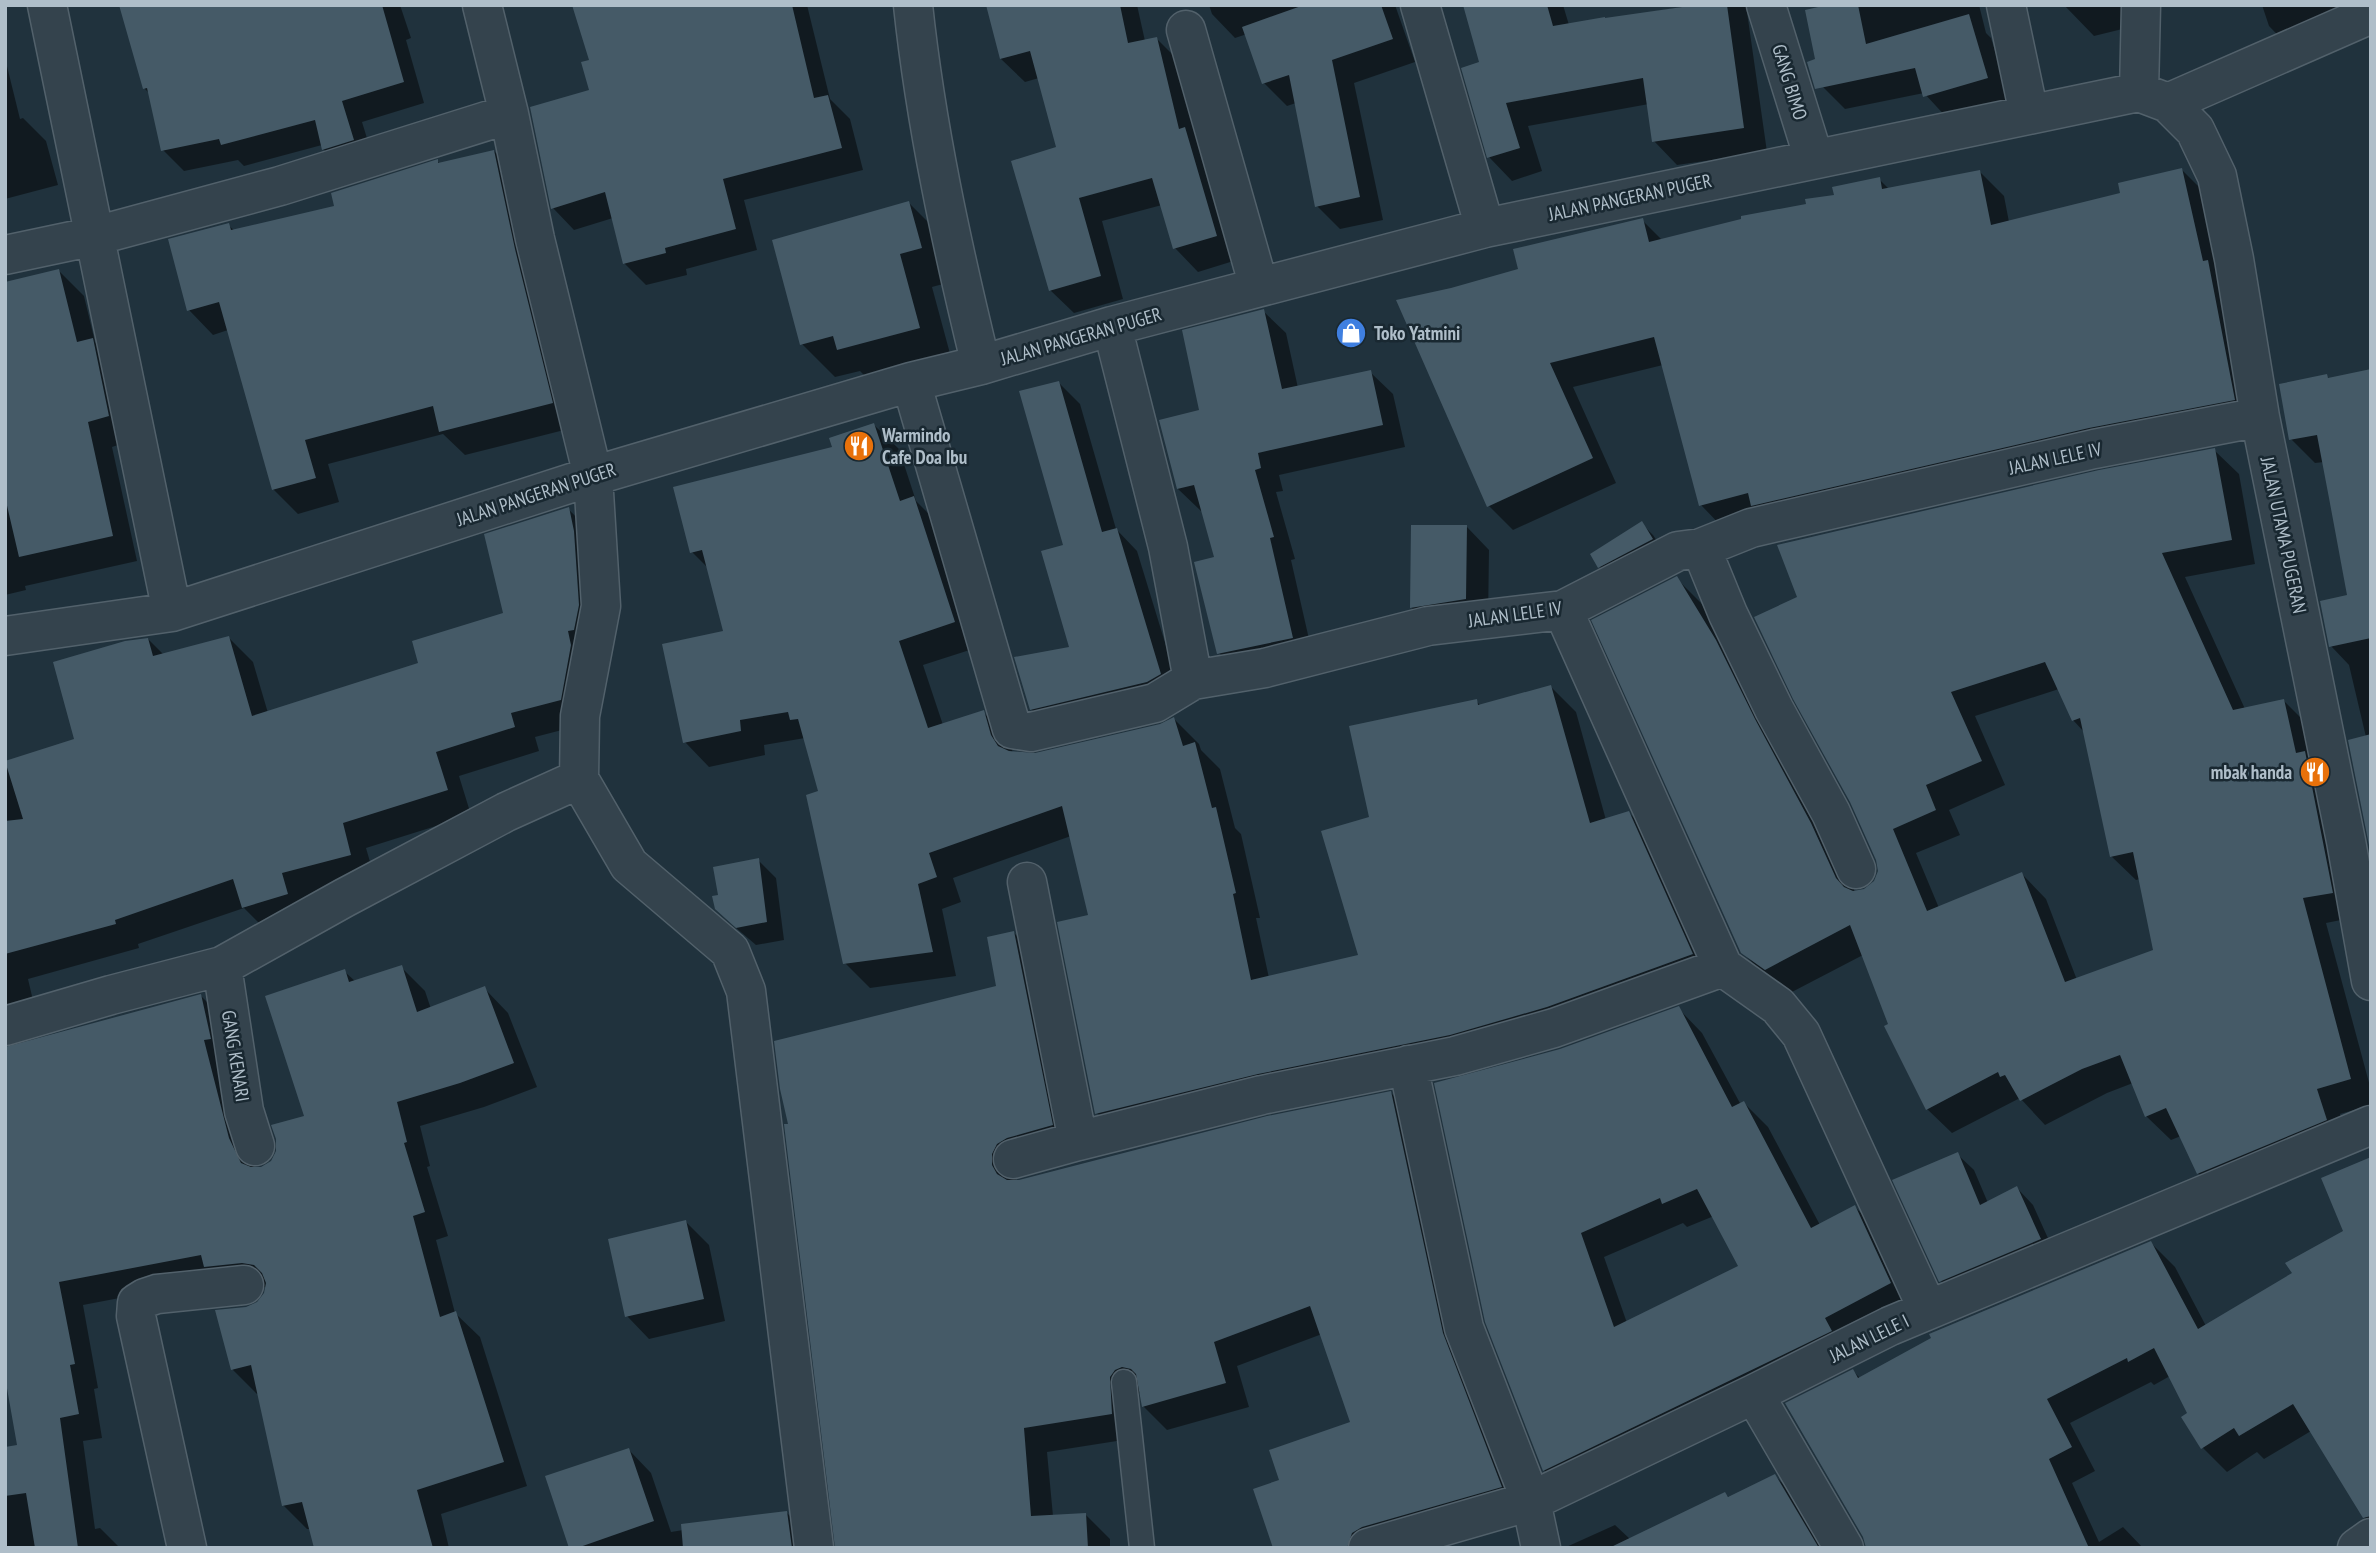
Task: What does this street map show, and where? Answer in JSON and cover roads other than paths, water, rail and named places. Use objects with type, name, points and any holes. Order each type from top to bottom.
[{"type":"street","points":[[47,5],[172,612]]},
{"type":"street","points":[[482,5],[509,114],[534,239],[593,476],[601,606],[580,716],[579,779],[629,865],[730,951],[746,991],[814,1548]]},
{"type":"street","points":[[914,5],[920,74],[957,265],[981,365]]},
{"type":"street","points":[[1420,5],[1485,228]]},
{"type":"street","name":"GANG BIMO","points":[[1766,5],[1814,159]]},
{"type":"street","points":[[2006,5],[2029,114]]},
{"type":"street","points":[[2141,5],[2154,98]]},
{"type":"street","name":"JALAN PANGERAN PUGER","points":[[5,636],[172,612],[593,476],[911,382],[1485,228],[2029,114],[2154,98],[2371,14]]},
{"type":"street","points":[[1186,30],[1259,287]]},
{"type":"street","name":"JALAN UTAMA PUGERAN","points":[[2154,98],[2195,130],[2217,176],[2234,259],[2260,418],[2344,827],[2371,981]]},
{"type":"street","points":[[5,255],[95,236],[279,187],[509,114]]},
{"type":"street","points":[[911,382],[1012,729],[1031,732],[1155,703],[1193,680],[1168,547],[1112,326]]},
{"type":"street","name":"JALAN LELE IV","points":[[1193,680],[1265,668],[1428,626],[1563,610],[1678,551],[1701,548],[1751,528],[2094,449],[2260,418]]},
{"type":"street","points":[[1701,548],[1728,614],[1785,730],[1831,813],[1856,869]]},
{"type":"street","points":[[1563,610],[1723,967],[1778,1006],[1801,1034],[1928,1310]]},
{"type":"street","points":[[5,1027],[222,966],[506,812],[579,779]]},
{"type":"street","points":[[1027,882],[1078,1140]]},
{"type":"street","name":"GANG KENARI","points":[[222,966],[244,1111],[255,1146]]},
{"type":"street","points":[[1013,1159],[1078,1140],[1262,1095],[1455,1056],[1554,1028],[1723,967]]},
{"type":"street","points":[[1408,1065],[1464,1328],[1531,1501],[1541,1548]]},
{"type":"street","name":"JALAN LELE I","points":[[1368,1548],[1531,1501],[1890,1326],[2371,1125]]},
{"type":"street","points":[[187,1548],[136,1316],[137,1303],[157,1294],[244,1285]]},
{"type":"street","points":[[1754,1394],[1844,1548]]},
{"type":"street","points":[[2357,1548],[2371,1538]]},
{"type":"lane","points":[[1124,1382],[1142,1548]]},
{"type":"place","name":"Toko Yatmini","points":[[1351,333]]},
{"type":"place","name":"Warmindo Cafe Doa Ibu","points":[[859,446]]},
{"type":"place","name":"mbak handa","points":[[2315,772]]}]
